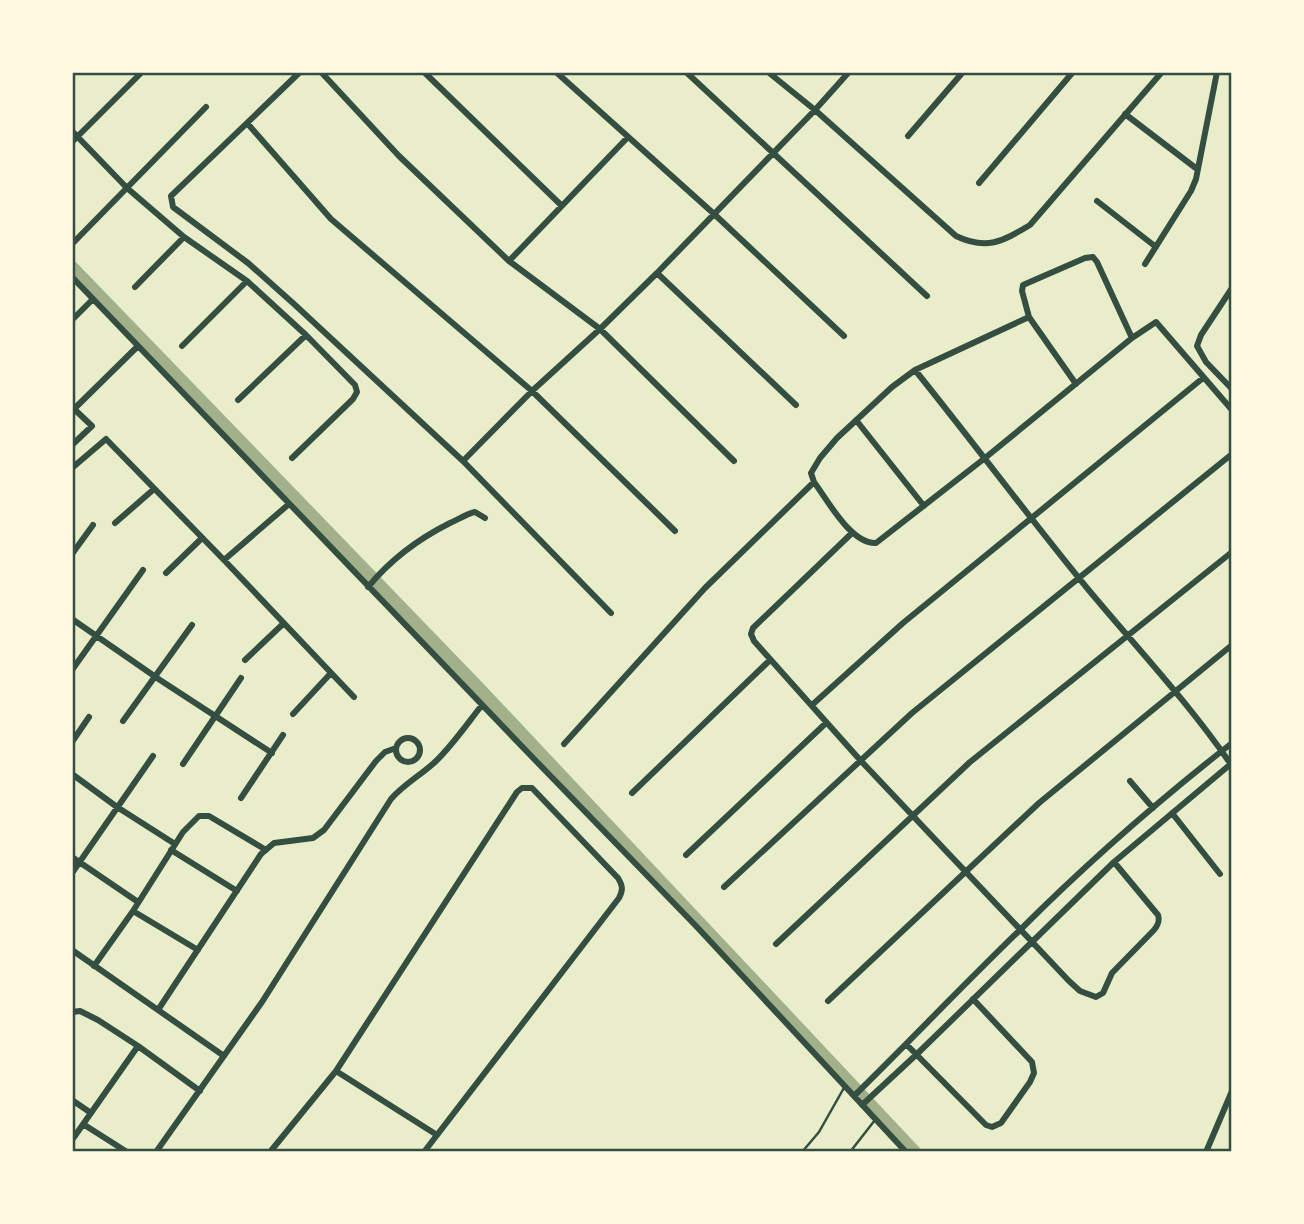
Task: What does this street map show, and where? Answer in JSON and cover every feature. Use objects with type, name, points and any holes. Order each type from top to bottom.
[{"type":"street","points":[[142,72],[74,136],[127,188],[184,237],[247,281],[355,385],[357,392],[353,400],[292,458]]},
{"type":"street","points":[[300,72],[171,196],[173,207],[248,262],[463,461],[611,613]]},
{"type":"street","points":[[321,72],[399,156],[509,261],[600,329],[734,461]]},
{"type":"street","points":[[424,72],[562,206]]},
{"type":"street","points":[[556,72],[844,336]]},
{"type":"street","points":[[686,72],[927,296]]},
{"type":"street","points":[[768,72],[815,110],[956,236],[984,245],[1012,236],[1030,225],[1162,72]]},
{"type":"street","points":[[463,461],[532,391],[657,273],[849,72]]},
{"type":"street","points":[[908,136],[963,72]]},
{"type":"street","points":[[979,183],[1073,72]]},
{"type":"street","points":[[1145,264],[1196,179],[1217,72]]},
{"type":"street","points":[[72,244],[206,107]]},
{"type":"street","points":[[1125,114],[1197,169]]},
{"type":"street","points":[[247,123],[331,219],[532,391],[675,531]]},
{"type":"street","points":[[509,261],[628,137]]},
{"type":"street","points":[[1097,201],[1156,247]]},
{"type":"street","points":[[135,288],[184,237]]},
{"type":"street","points":[[1076,384],[1029,317],[1023,285],[1093,257],[1132,338]]},
{"type":"street","points":[[657,273],[796,405]]},
{"type":"street","points":[[72,277],[289,504],[371,584],[482,705],[697,927],[845,1086],[857,1093],[862,1105],[906,1152]]},
{"type":"street","points":[[182,346],[247,281]]},
{"type":"street","points":[[1232,288],[1201,335],[1197,346],[1206,362],[1232,389]]},
{"type":"street","points":[[72,320],[93,299]]},
{"type":"street","points":[[1029,317],[915,370],[892,387],[837,438],[811,473],[814,482],[852,533],[865,541],[876,543],[1132,338],[1156,322],[1232,410]]},
{"type":"street","points":[[238,400],[306,335]]},
{"type":"street","points":[[72,444],[92,426],[73,408],[138,346]]},
{"type":"street","points":[[862,1105],[1114,862],[1232,764],[1079,578],[915,370]]},
{"type":"street","points":[[812,705],[903,622],[1203,378]]},
{"type":"street","points":[[856,420],[924,506]]},
{"type":"street","points":[[72,468],[106,439],[354,697]]},
{"type":"street","points":[[724,887],[912,713],[1232,454]]},
{"type":"street","points":[[564,744],[705,588],[814,482]]},
{"type":"street","points":[[115,523],[154,489]]},
{"type":"street","points":[[224,560],[289,504]]},
{"type":"street","points":[[371,584],[405,550],[431,533],[475,512],[485,518]]},
{"type":"street","points":[[72,554],[93,524]]},
{"type":"street","points":[[852,533],[753,628],[752,637],[770,660],[861,761],[1069,981],[1080,991],[1096,997],[1101,995],[1112,973],[1154,930],[1159,919],[1114,862]]},
{"type":"street","points":[[166,573],[202,538]]},
{"type":"street","points":[[776,944],[970,762],[1232,552]]},
{"type":"street","points":[[72,670],[143,570]]},
{"type":"street","points":[[72,619],[272,753]]},
{"type":"street","points":[[245,660],[284,622]]},
{"type":"street","points":[[122,721],[192,625]]},
{"type":"street","points":[[828,1001],[1039,803],[1232,645]]},
{"type":"street","points":[[632,793],[770,660]]},
{"type":"street","points":[[293,714],[331,673]]},
{"type":"street","points":[[183,764],[241,678]]},
{"type":"street","points":[[156,1152],[262,1002],[391,799],[413,777],[433,764],[482,705]]},
{"type":"street","points":[[72,742],[89,717]]},
{"type":"street","points":[[686,855],[826,723]]},
{"type":"street","points":[[241,798],[283,735]]},
{"type":"street","points":[[404,738],[412,739],[419,748],[418,756],[412,761],[404,761],[397,755],[396,748],[404,738]]},
{"type":"street","points":[[857,1093],[1095,858],[1232,743]]},
{"type":"street","points":[[158,1010],[261,854],[274,843],[313,838],[324,830],[376,761],[385,752],[396,748]]},
{"type":"street","points":[[72,873],[153,756]]},
{"type":"street","points":[[418,756],[433,764]]},
{"type":"street","points":[[72,774],[237,891]]},
{"type":"street","points":[[1130,781],[1153,808]]},
{"type":"street","points":[[270,1152],[336,1071],[517,792],[527,787],[535,790],[618,878],[622,892],[424,1152]]},
{"type":"street","points":[[1172,813],[1220,874]]},
{"type":"street","points":[[94,966],[183,832],[199,816],[204,815],[266,850]]},
{"type":"street","points":[[72,857],[138,902]]},
{"type":"street","points":[[133,911],[198,950]]},
{"type":"street","points":[[72,950],[224,1056]]},
{"type":"street","points":[[906,1044],[986,1125],[992,1127],[1001,1123],[1030,1082],[1034,1067],[973,999]]},
{"type":"street","points":[[72,1012],[80,1011],[98,1020],[200,1091]]},
{"type":"street","points":[[72,1140],[138,1046]]},
{"type":"street","points":[[336,1071],[437,1135]]},
{"type":"street","points":[[1206,1152],[1232,1091]]},
{"type":"street","points":[[72,1100],[91,1113]]},
{"type":"street","points":[[83,1124],[127,1152]]},
{"type":"lane","points":[[802,1152],[819,1132],[845,1086]]},
{"type":"lane","points":[[850,1152],[875,1120]]},
{"type":"waterway","points":[[72,268],[477,687],[914,1152]]}]
